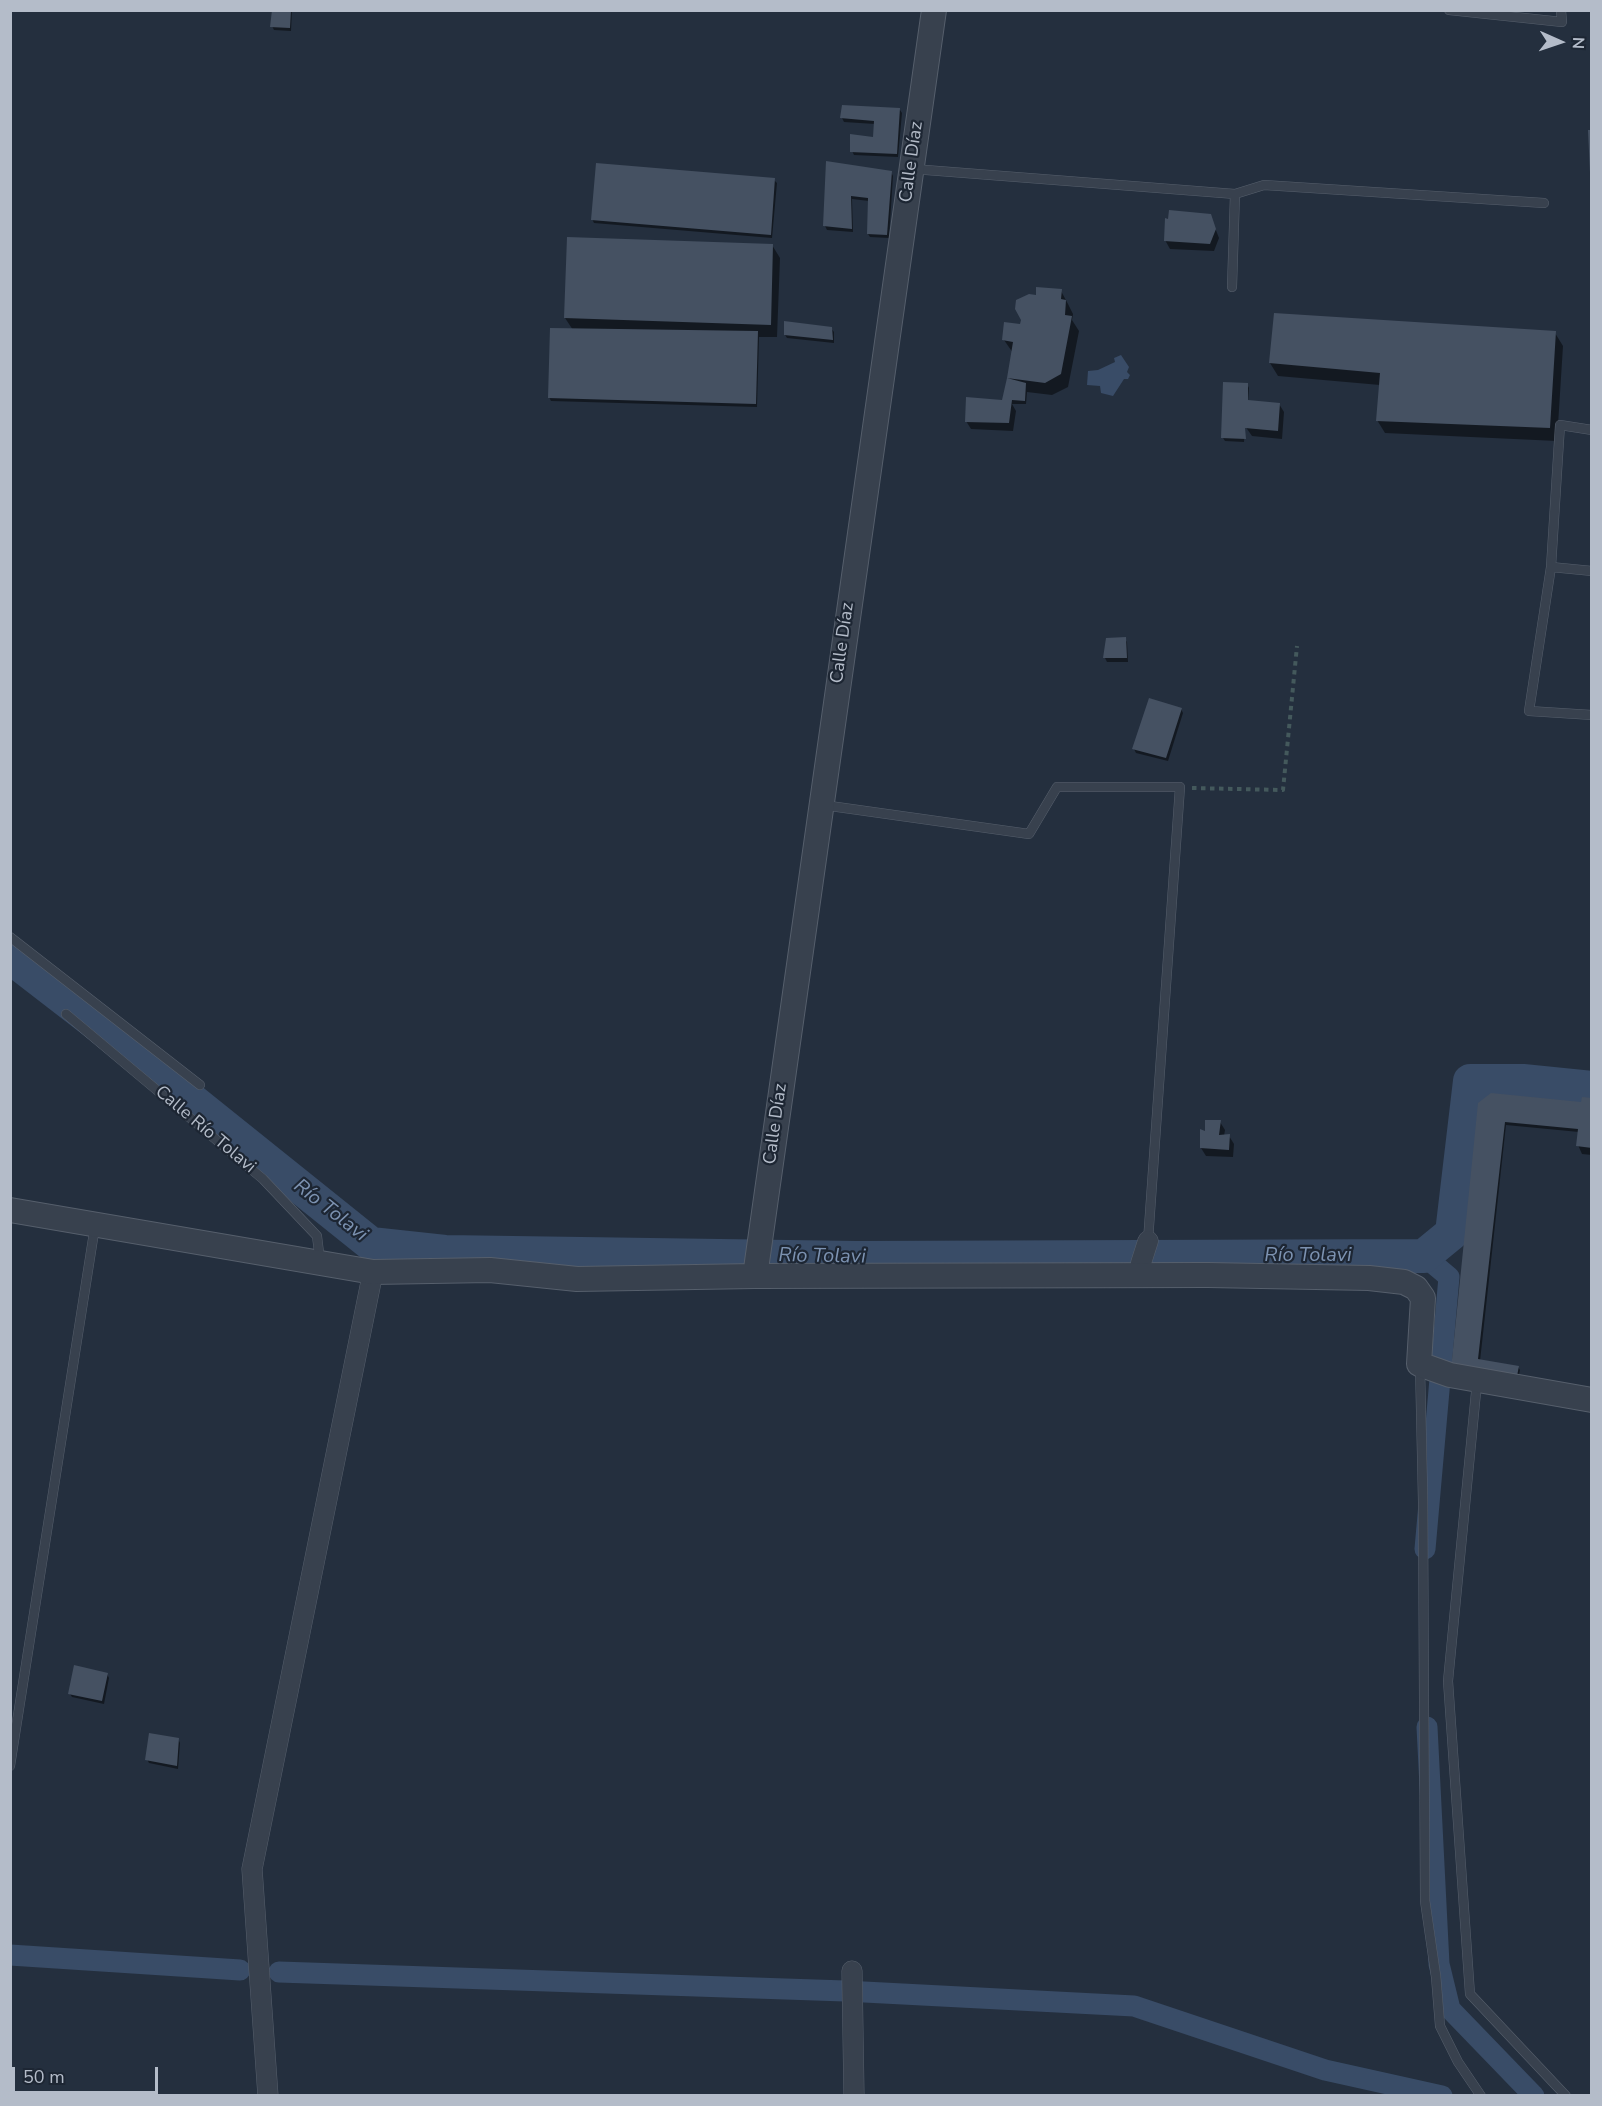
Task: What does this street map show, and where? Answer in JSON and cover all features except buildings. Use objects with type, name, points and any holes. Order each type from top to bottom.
[{"type":"street","name":"Calle Díaz","points":[[757,1259],[934,10]]},
{"type":"street","points":[[10,1210],[373,1272],[490,1270],[577,1279],[757,1259],[1140,1269],[1369,1278],[1404,1282],[1416,1288],[1423,1298],[1433,1369],[1477,1380],[1592,1400]]},
{"type":"street","points":[[1140,1269],[1148,1241]]},
{"type":"street","points":[[268,2096],[252,1869],[373,1272]]},
{"type":"street","points":[[852,1971],[854,2096]]},
{"type":"lane","points":[[1449,10],[1562,22],[1561,10]]},
{"type":"lane","points":[[911,169],[1235,194],[1264,185],[1544,203]]},
{"type":"lane","points":[[1232,287],[1235,194]]},
{"type":"lane","points":[[1592,430],[1560,425],[1551,567],[1529,711],[1592,715]]},
{"type":"lane","points":[[1551,567],[1592,571]]},
{"type":"lane","points":[[821,804],[1029,834],[1057,787],[1180,787],[1148,1241]]},
{"type":"lane","name":"Calle Río Tolavi","points":[[10,937],[200,1085]]},
{"type":"lane","name":"Calle Río Tolavi","points":[[66,1014],[263,1179],[317,1236],[321,1263]]},
{"type":"lane","points":[[10,1766],[95,1224]]},
{"type":"lane","points":[[1433,1369],[1423,1513],[1425,1901],[1436,1977],[1440,2026],[1458,2062],[1481,2096]]},
{"type":"lane","points":[[1477,1380],[1448,1681],[1470,1994],[1566,2096]]},
{"type":"path","points":[[1180,787],[1283,790],[1297,646]]},
{"type":"water","points":[[1121,355],[1129,367],[1127,372],[1130,375],[1128,379],[1124,379],[1113,396],[1101,393],[1100,386],[1087,385],[1088,371],[1098,370],[1115,362],[1114,358]]},
{"type":"waterway","name":"Río Tolavi","points":[[10,957],[371,1244],[445,1252],[857,1258],[1424,1256],[1452,1233],[1470,1081],[1523,1081],[1592,1088]]},
{"type":"waterway","points":[[1424,1256],[1449,1277],[1425,1549]]},
{"type":"waterway","points":[[1427,1727],[1439,1964],[1450,2009],[1534,2096]]},
{"type":"waterway","points":[[10,1955],[240,1970]]},
{"type":"waterway","points":[[279,1972],[845,1991],[1134,2006],[1325,2070],[1442,2096]]}]
